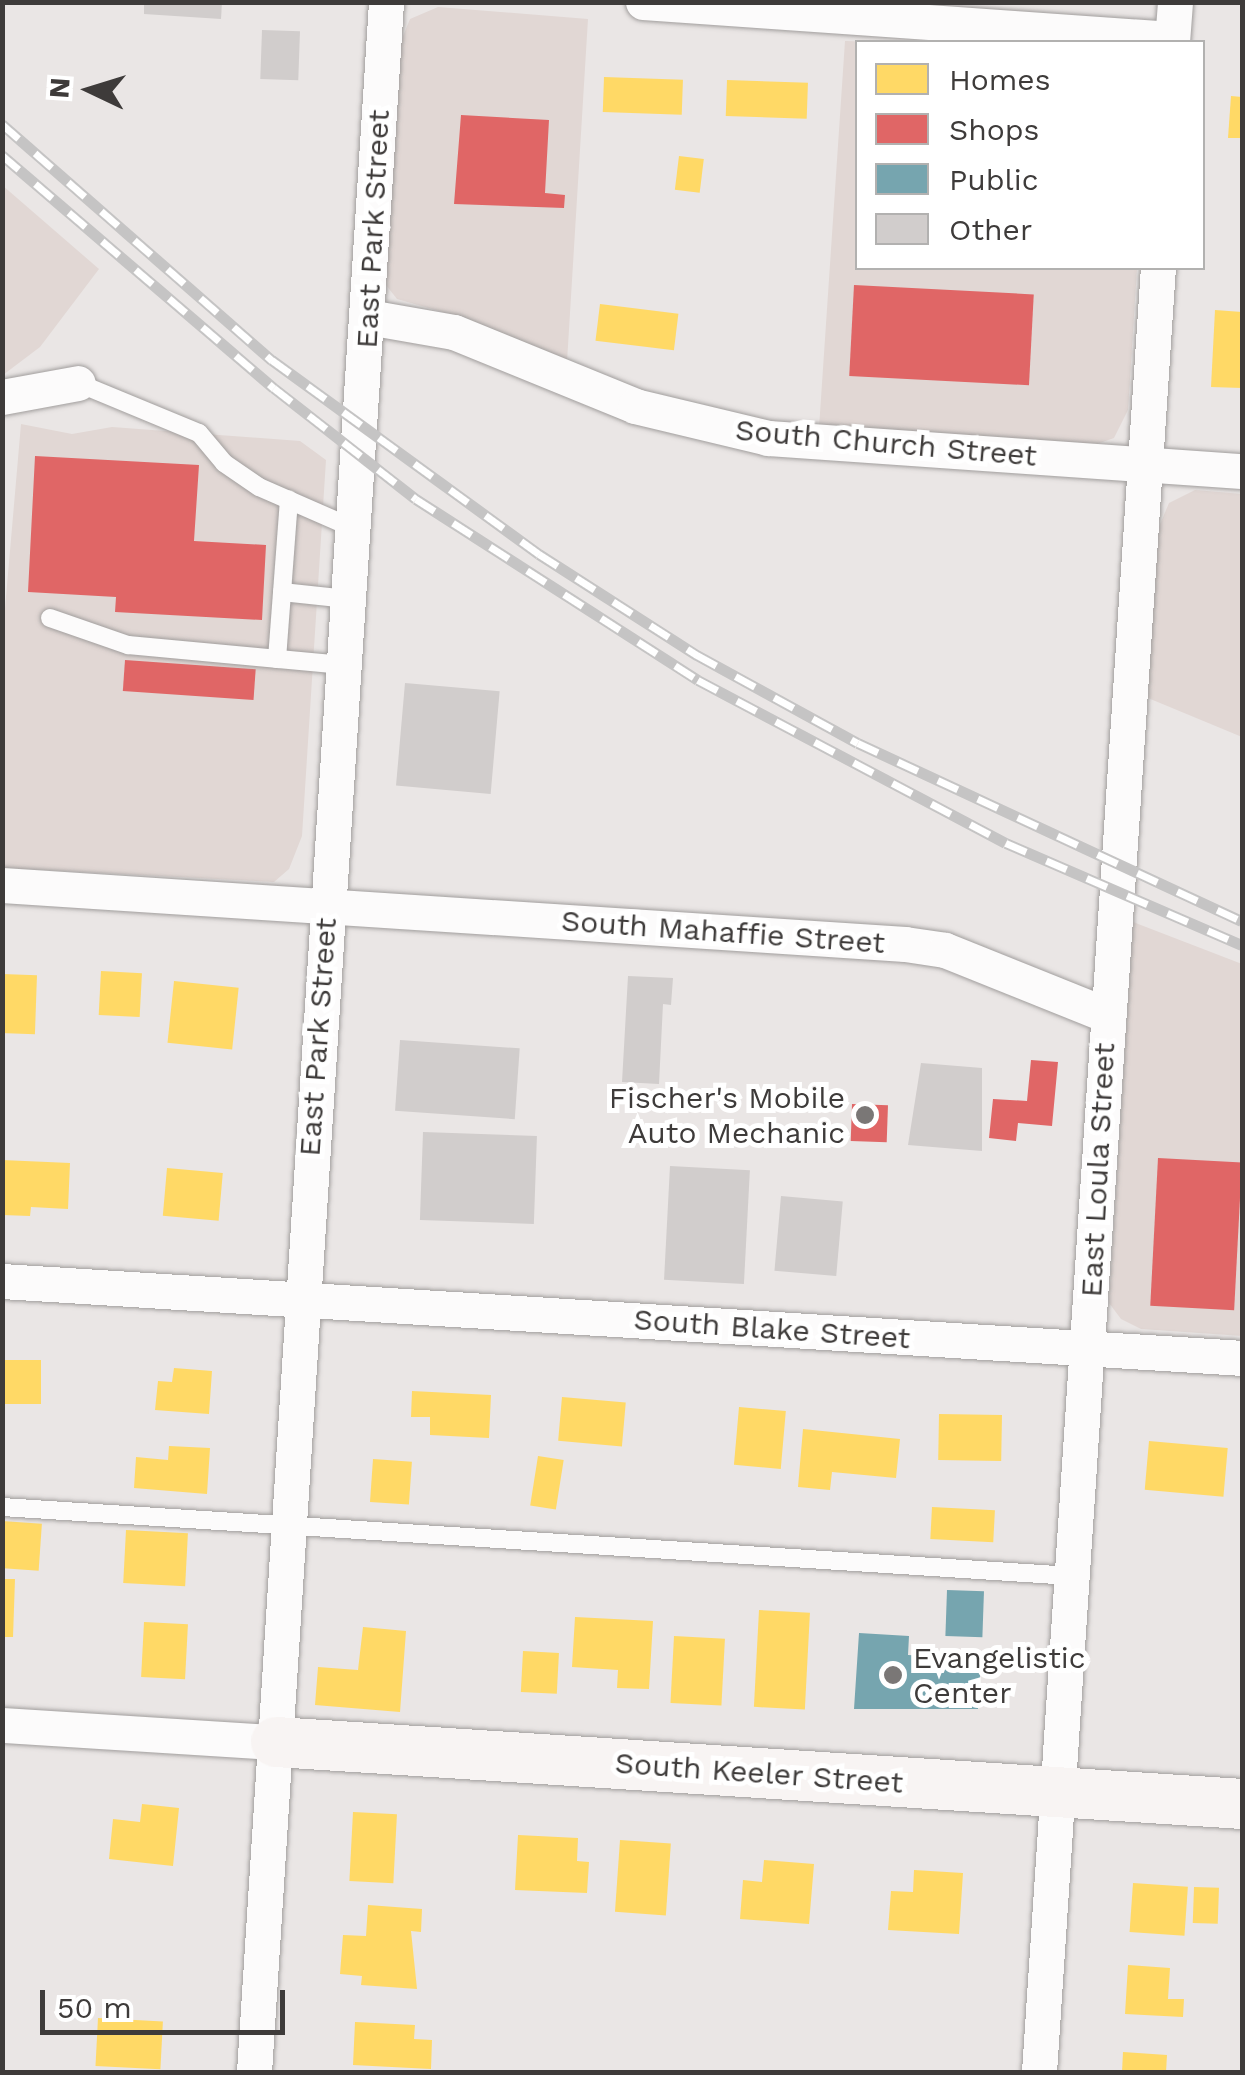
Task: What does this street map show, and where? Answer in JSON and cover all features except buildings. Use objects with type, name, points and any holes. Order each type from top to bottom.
[{"type":"street","name":"East Park Street","points":[[254,2072],[386,2]]},
{"type":"street","points":[[642,2],[1158,40]]},
{"type":"street","points":[[1172,40],[1175,2]]},
{"type":"street","name":"East Loula Street","points":[[1039,2072],[1158,270]]},
{"type":"street","name":"South Church Street","points":[[368,318],[454,332],[635,406],[768,438],[1242,471]]},
{"type":"street","points":[[2,397],[78,383]]},
{"type":"street","name":"South Mahaffie Street","points":[[2,885],[905,944],[945,950],[1107,1015]]},
{"type":"street","name":"South Blake Street","points":[[2,1281],[1242,1358]]},
{"type":"street","points":[[2,1725],[276,1742]]},
{"type":"street","name":"South Keeler Street","points":[[276,1742],[1242,1804]]},
{"type":"lane","points":[[78,383],[199,433],[224,462],[288,499],[353,528]]},
{"type":"lane","points":[[277,659],[288,499]]},
{"type":"lane","points":[[282,592],[348,599]]},
{"type":"lane","points":[[50,618],[128,646],[343,665]]},
{"type":"lane","points":[[2,1507],[289,1524],[526,1545],[729,1549],[1072,1576]]},
{"type":"shaded area","points":[[438,7],[588,19],[567,362],[460,317],[397,299],[386,285],[399,46],[410,19]]},
{"type":"shaded area","points":[[845,41],[855,41],[855,270],[1137,270],[1128,410],[1114,438],[1091,446],[819,428]]},
{"type":"shaded area","points":[[2,185],[99,269],[40,347],[3,375]]},
{"type":"shaded area","points":[[21,424],[72,434],[112,427],[300,441],[326,460],[302,836],[289,869],[274,882],[3,868],[2,643]]},
{"type":"shaded area","points":[[1195,490],[1242,494],[1242,737],[1148,698],[1155,536],[1169,503]]},
{"type":"shaded area","points":[[1133,922],[1242,964],[1242,1336],[1141,1329],[1121,1319],[1109,1303]]},
{"type":"railway","points":[[2,124],[272,360],[539,554],[697,655],[858,743],[1242,921]]},
{"type":"railway","points":[[2,155],[274,388],[416,499],[698,680],[1006,843],[1242,945]]},
{"type":"place","name":"Fischer's Mobile Auto Mechanic","points":[[865,1115]]},
{"type":"place","name":"Evangelistic Center","points":[[893,1675]]}]
